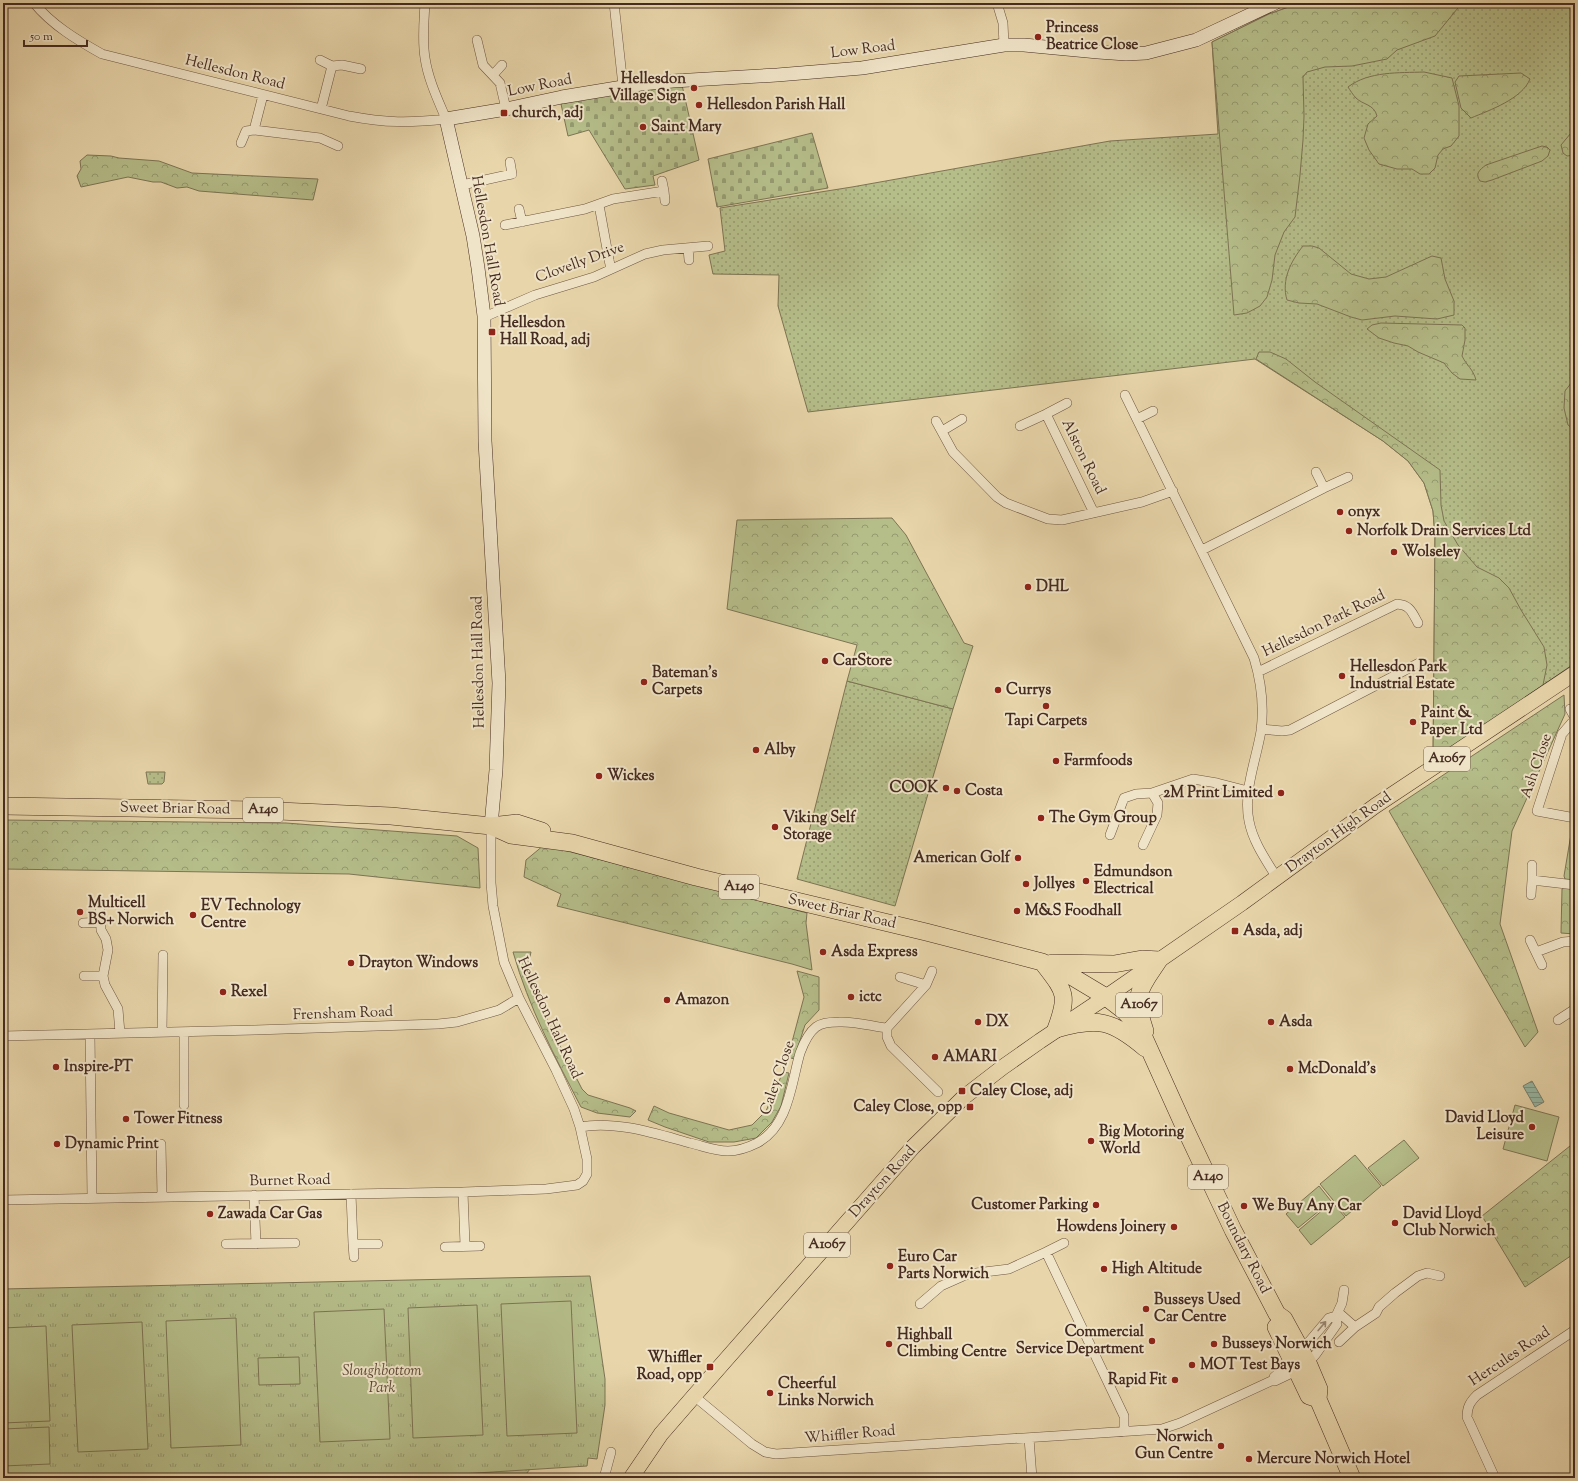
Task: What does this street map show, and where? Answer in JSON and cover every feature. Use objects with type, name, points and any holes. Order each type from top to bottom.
[{"type":"highway","name":"Sweet Briar Road","points":[[3,806],[256,810],[391,816],[491,826],[510,823],[528,826],[572,843],[703,878],[926,932],[1042,962],[1072,976],[1106,997]]},
{"type":"highway","name":"A140","points":[[1042,962],[1114,964],[1142,959],[1159,960]]},
{"type":"highway","name":"A1067","points":[[1152,1053],[1139,1007],[1138,998],[1141,989],[1159,960]]},
{"type":"highway","points":[[1042,962],[1058,982],[1062,989],[1064,998],[1063,1009],[1056,1029]]},
{"type":"highway","name":"Boundary Road","points":[[1106,997],[1120,1007],[1134,1021],[1142,1033],[1233,1230],[1277,1314],[1284,1318],[1309,1396],[1318,1399],[1352,1478]]},
{"type":"highway","name":"A140","points":[[1056,1029],[1079,1022],[1093,1022],[1110,1025],[1129,1035],[1152,1053]]},
{"type":"main road","name":"Drayton High Road","points":[[1106,997],[1277,878],[1375,806],[1575,673]]},
{"type":"main road","name":"Drayton Road","points":[[632,1478],[662,1434],[694,1396],[913,1147],[964,1097],[1056,1029],[1106,997]]},
{"type":"street","name":"Hellesdon Road","points":[[34,3],[80,42],[102,54],[321,109],[385,122],[403,123],[446,119]]},
{"type":"street","points":[[425,3],[425,60],[437,98],[446,119]]},
{"type":"street","points":[[614,3],[623,86]]},
{"type":"street","points":[[997,3],[1003,23],[1004,45]]},
{"type":"street","name":"Low Road","points":[[446,119],[623,86],[673,80],[777,76],[862,68],[1004,45],[1024,45],[1105,52],[1146,53],[1196,40],[1275,3]]},
{"type":"street","points":[[477,40],[483,65],[500,83],[506,109]]},
{"type":"street","points":[[320,60],[332,66],[342,65],[362,68]]},
{"type":"street","points":[[493,75],[502,64]]},
{"type":"street","points":[[321,109],[332,66]]},
{"type":"street","points":[[240,143],[250,131],[264,95]]},
{"type":"street","name":"Hellesdon Hall Road","points":[[446,119],[462,186],[477,262],[484,316],[485,441],[499,683],[496,770],[491,826],[492,883],[496,925],[504,962],[519,998],[566,1092],[580,1127],[587,1159],[587,1174],[577,1185]]},
{"type":"street","points":[[237,126],[250,131],[320,138],[330,137],[338,146]]},
{"type":"street","points":[[462,186],[512,174],[510,162]]},
{"type":"street","points":[[662,181],[665,201]]},
{"type":"street","points":[[505,225],[585,209],[613,199],[664,191]]},
{"type":"street","points":[[599,205],[609,260],[612,268]]},
{"type":"street","points":[[519,209],[522,222]]},
{"type":"street","name":"Clovelly Drive","points":[[484,316],[535,295],[594,277],[645,254],[663,250],[708,246]]},
{"type":"street","points":[[688,248],[689,260]]},
{"type":"street","name":"Hellesdon Park Road","points":[[1125,394],[1248,646],[1258,672],[1262,712],[1261,730],[1248,791],[1247,806],[1252,832],[1277,878]]},
{"type":"street","name":"Alston Road","points":[[1020,426],[1067,404]]},
{"type":"street","points":[[1137,419],[1153,411]]},
{"type":"street","name":"Alston Road","points":[[1046,414],[1094,513]]},
{"type":"street","points":[[942,431],[962,419]]},
{"type":"street","name":"Alston Road","points":[[936,421],[953,452],[997,497],[1006,503],[1048,519],[1062,520],[1094,513],[1142,502],[1173,491]]},
{"type":"street","points":[[1316,472],[1324,488]]},
{"type":"street","points":[[1202,550],[1348,477]]},
{"type":"street","name":"Hellesdon Park Road","points":[[1258,672],[1396,604],[1404,605],[1411,611],[1418,623]]},
{"type":"street","points":[[1261,730],[1290,730],[1419,663]]},
{"type":"street","name":"Ash Close","points":[[1570,709],[1575,718],[1562,734],[1537,811],[1575,818]]},
{"type":"street","points":[[1110,835],[1124,798],[1136,794],[1152,793],[1193,779],[1217,783],[1248,791]]},
{"type":"street","points":[[1143,845],[1156,815],[1158,803],[1152,793]]},
{"type":"street","points":[[1531,895],[1532,865]]},
{"type":"street","points":[[1532,880],[1575,884]]},
{"type":"street","points":[[100,910],[101,930],[106,939],[108,950],[103,976],[105,985],[118,1009],[120,1034]]},
{"type":"street","points":[[83,923],[100,922]]},
{"type":"street","points":[[1530,940],[1542,966]]},
{"type":"street","points":[[1536,952],[1563,942],[1575,941]]},
{"type":"street","points":[[162,1032],[167,996],[164,955]]},
{"type":"street","points":[[932,971],[926,985],[887,1028],[887,1037],[891,1046],[938,1092]]},
{"type":"street","points":[[84,976],[103,976]]},
{"type":"street","points":[[900,977],[926,985]]},
{"type":"street","name":"Frensham Road","points":[[3,1036],[401,1026],[457,1022],[499,1010],[519,998]]},
{"type":"street","points":[[1558,1020],[1575,1009]]},
{"type":"street","name":"Caley Close","points":[[580,1127],[596,1125],[641,1130],[715,1150],[730,1151],[744,1148],[758,1143],[773,1130],[783,1116],[803,1047],[809,1035],[816,1027],[838,1022],[887,1028]]},
{"type":"street","points":[[184,1032],[184,1105]]},
{"type":"street","points":[[90,1034],[92,1198]]},
{"type":"street","points":[[161,1144],[162,1197]]},
{"type":"street","name":"Burnet Road","points":[[3,1200],[463,1192],[546,1189],[577,1185]]},
{"type":"street","points":[[463,1192],[465,1246]]},
{"type":"street","points":[[352,1194],[354,1257]]},
{"type":"street","points":[[254,1195],[256,1244]]},
{"type":"street","points":[[226,1244],[295,1243]]},
{"type":"street","points":[[920,1304],[941,1286],[968,1274],[1009,1269],[1064,1243]]},
{"type":"street","points":[[353,1244],[378,1244]]},
{"type":"street","points":[[445,1247],[480,1246]]},
{"type":"street","points":[[1046,1252],[1124,1416],[1124,1432]]},
{"type":"street","points":[[1339,1342],[1355,1327],[1376,1313],[1379,1307],[1395,1293],[1418,1276],[1427,1273],[1440,1276]]},
{"type":"street","points":[[1299,1362],[1316,1354],[1336,1324],[1337,1314],[1342,1303],[1344,1290]]},
{"type":"street","points":[[1337,1314],[1355,1327]]},
{"type":"street","points":[[1299,1362],[1329,1318],[1337,1314]]},
{"type":"street","name":"Hercules Road","points":[[1496,1478],[1467,1417],[1467,1408],[1477,1395],[1575,1330]]},
{"type":"street","name":"Whiffler Road","points":[[694,1396],[752,1444],[765,1452],[776,1454],[1162,1429],[1180,1423],[1271,1381],[1275,1381],[1299,1362]]},
{"type":"street","points":[[1029,1438],[1032,1478]]},
{"type":"street","points":[[604,1478],[611,1452]]},
{"type":"green space","points":[[1300,3],[1575,3],[1575,663],[1433,761],[1435,537],[1433,511],[1424,483],[1408,461],[1383,441],[1255,359],[808,412],[778,306],[779,275],[713,274],[709,255],[725,251],[720,208],[852,187],[1110,141],[1218,134],[1212,42],[1269,14]]},
{"type":"green space","points":[[1300,3],[1462,3],[1435,36],[1397,50],[1387,59],[1352,66],[1325,67],[1307,72],[1303,77],[1303,140],[1295,217],[1284,232],[1275,255],[1272,280],[1267,297],[1260,306],[1247,313],[1234,315],[1212,42],[1269,14]]},
{"type":"green space","points":[[1424,72],[1452,78],[1459,106],[1459,136],[1451,146],[1443,149],[1438,155],[1435,168],[1429,174],[1420,174],[1412,169],[1397,169],[1379,164],[1369,150],[1364,138],[1368,124],[1377,116],[1376,112],[1371,107],[1356,98],[1348,87],[1365,78],[1375,75]]},
{"type":"green space","points":[[1521,73],[1530,79],[1520,92],[1505,103],[1471,118],[1461,108],[1455,82],[1459,76]]},
{"type":"green space","points":[[682,85],[699,160],[653,176],[655,185],[625,189],[589,130],[568,136],[561,104],[606,94]]},
{"type":"green space","points":[[1575,131],[1575,155],[1567,156],[1563,153],[1561,145],[1571,133]]},
{"type":"green space","points":[[812,133],[828,188],[717,207],[708,159]]},
{"type":"green space","points":[[1542,146],[1547,147],[1550,150],[1548,156],[1542,161],[1492,180],[1485,182],[1480,181],[1478,172],[1486,165]]},
{"type":"green space","points":[[87,155],[159,161],[192,173],[318,179],[313,200],[199,191],[187,187],[177,188],[161,182],[128,177],[81,187],[77,176],[81,169],[80,161]]},
{"type":"green space","points":[[1303,246],[1319,248],[1351,274],[1369,279],[1386,277],[1432,256],[1441,258],[1445,279],[1454,301],[1454,315],[1437,319],[1395,316],[1362,320],[1317,304],[1299,303],[1287,300],[1285,285],[1288,271]]},
{"type":"green space","points":[[1381,323],[1462,325],[1465,328],[1465,340],[1462,356],[1476,380],[1460,379],[1452,373],[1444,363],[1408,346],[1379,338],[1367,329],[1372,325]]},
{"type":"green space","points":[[1259,352],[1270,352],[1286,359],[1315,382],[1440,470],[1441,505],[1444,521],[1458,545],[1477,567],[1499,578],[1509,588],[1544,647],[1547,665],[1543,685],[1433,761],[1435,537],[1433,511],[1424,483],[1408,461],[1383,441],[1256,359]]},
{"type":"green space","points":[[1575,378],[1575,430],[1568,425],[1564,408],[1565,391]]},
{"type":"green space","points":[[892,518],[906,535],[964,643],[973,646],[953,709],[847,681],[857,645],[727,609],[737,520]]},
{"type":"green space","points":[[847,681],[953,709],[895,906],[797,879]]},
{"type":"green space","points":[[1564,695],[1565,714],[1512,831],[1500,924],[1538,1032],[1525,1047],[1389,811]]},
{"type":"green space","points":[[146,772],[165,772],[164,782],[162,784],[148,784]]},
{"type":"green space","points":[[3,820],[286,823],[457,836],[478,848],[480,888],[349,874],[3,869]]},
{"type":"green space","points":[[1575,825],[1575,880],[1565,879],[1564,876],[1572,828]]},
{"type":"green space","points":[[544,845],[807,913],[806,923],[812,970],[557,906],[561,894],[524,877],[526,860]]},
{"type":"green space","points":[[1565,887],[1575,887],[1575,934],[1561,933],[1562,889]]},
{"type":"green space","points":[[513,952],[531,952],[528,965],[533,989],[582,1089],[588,1095],[636,1111],[630,1117],[597,1113],[581,1107],[534,1012],[519,973]]},
{"type":"green space","points":[[797,971],[819,977],[819,1010],[805,1025],[794,1059],[788,1057],[804,997]]},
{"type":"green space","points":[[783,1072],[789,1073],[781,1106],[772,1122],[756,1138],[734,1142],[709,1142],[648,1120],[654,1106],[669,1113],[729,1130],[752,1125],[766,1111]]},
{"type":"green space","name":"David Lloyd Leisure","points":[[1515,1105],[1559,1117],[1547,1161],[1503,1149]]},
{"type":"green space","points":[[1404,1140],[1419,1158],[1383,1186],[1368,1168]]},
{"type":"green space","points":[[1575,1142],[1575,1253],[1525,1287],[1482,1216]]},
{"type":"green space","points":[[1355,1155],[1381,1186],[1346,1216],[1320,1184]]},
{"type":"green space","points":[[1319,1186],[1331,1201],[1298,1228],[1286,1214]]},
{"type":"green space","points":[[1332,1202],[1345,1217],[1311,1245],[1299,1230]]},
{"type":"green space","name":"Sloughbottom Park","points":[[590,1276],[605,1379],[605,1405],[597,1459],[588,1458],[587,1466],[398,1478],[3,1478],[3,1289]]},
{"type":"green space","points":[[571,1301],[577,1433],[507,1436],[501,1304]]},
{"type":"green space","points":[[477,1305],[483,1435],[413,1438],[408,1308]]},
{"type":"green space","points":[[384,1309],[390,1439],[320,1442],[314,1312]]},
{"type":"green space","points":[[236,1318],[241,1445],[171,1448],[166,1321]]},
{"type":"green space","points":[[142,1322],[148,1449],[78,1452],[72,1325]]},
{"type":"green space","points":[[46,1326],[50,1421],[3,1423],[3,1328]]},
{"type":"green space","points":[[299,1357],[300,1384],[259,1385],[258,1358]]},
{"type":"green space","points":[[49,1427],[50,1464],[3,1466],[3,1429]]},
{"type":"green space","points":[[530,1469],[523,1478],[398,1478],[416,1477]]},
{"type":"shaded area","points":[[1532,1081],[1544,1102],[1535,1107],[1523,1086]]},
{"type":"place","name":"Princess Beatrice Close","points":[[1038,37]]},
{"type":"place","name":"Hellesdon Village Sign","points":[[694,88]]},
{"type":"place","name":"Hellesdon Parish Hall","points":[[699,105]]},
{"type":"place","name":"church, adj","points":[[504,113]]},
{"type":"place","name":"Saint Mary","points":[[643,127]]},
{"type":"place","name":"Hellesdon Hall Road, adj","points":[[492,332]]},
{"type":"place","name":"onyx","points":[[1340,512]]},
{"type":"place","name":"Norfolk Drain Services Ltd","points":[[1349,531]]},
{"type":"place","name":"Wolseley","points":[[1394,552]]},
{"type":"place","name":"DHL","points":[[1028,587]]},
{"type":"place","name":"CarStore","points":[[825,661]]},
{"type":"place","name":"Hellesdon Park Industrial Estate","points":[[1342,676]]},
{"type":"place","name":"Bateman's Carpets","points":[[644,682]]},
{"type":"place","name":"Currys","points":[[998,690]]},
{"type":"place","name":"Tapi Carpets","points":[[1046,706]]},
{"type":"place","name":"Paint & Paper Ltd","points":[[1413,722]]},
{"type":"place","name":"Alby","points":[[756,750]]},
{"type":"place","name":"Farmfoods","points":[[1056,761]]},
{"type":"place","name":"Wickes","points":[[599,776]]},
{"type":"place","name":"COOK","points":[[946,788]]},
{"type":"place","name":"Costa","points":[[957,791]]},
{"type":"place","name":"2M Print Limited","points":[[1281,793]]},
{"type":"place","name":"The Gym Group","points":[[1041,818]]},
{"type":"place","name":"Viking Self Storage","points":[[775,827]]},
{"type":"place","name":"American Golf","points":[[1018,858]]},
{"type":"place","name":"Edmundson Electrical","points":[[1086,881]]},
{"type":"place","name":"Jollyes","points":[[1026,884]]},
{"type":"place","name":"M&S Foodhall","points":[[1017,911]]},
{"type":"place","name":"Multicell BS+ Norwich","points":[[80,912]]},
{"type":"place","name":"EV Technology Centre","points":[[193,915]]},
{"type":"place","name":"Asda, adj","points":[[1235,931]]},
{"type":"place","name":"Asda Express","points":[[823,952]]},
{"type":"place","name":"Drayton Windows","points":[[351,963]]},
{"type":"place","name":"Rexel","points":[[223,992]]},
{"type":"place","name":"ictc","points":[[851,997]]},
{"type":"place","name":"Amazon","points":[[667,1000]]},
{"type":"place","name":"DX","points":[[978,1022]]},
{"type":"place","name":"Asda","points":[[1271,1022]]},
{"type":"place","name":"AMARI","points":[[935,1057]]},
{"type":"place","name":"Inspire-PT","points":[[56,1067]]},
{"type":"place","name":"McDonald's","points":[[1290,1069]]},
{"type":"place","name":"Caley Close, adj","points":[[962,1091]]},
{"type":"place","name":"Caley Close, opp","points":[[970,1107]]},
{"type":"place","name":"Tower Fitness","points":[[126,1119]]},
{"type":"place","name":"David Lloyd Leisure","points":[[1532,1127]]},
{"type":"place","name":"Big Motoring World","points":[[1091,1141]]},
{"type":"place","name":"Dynamic Print","points":[[57,1144]]},
{"type":"place","name":"Customer Parking","points":[[1096,1205]]},
{"type":"place","name":"We Buy Any Car","points":[[1244,1206]]},
{"type":"place","name":"Zawada Car Gas","points":[[210,1214]]},
{"type":"place","name":"David Lloyd Club Norwich","points":[[1395,1223]]},
{"type":"place","name":"Howdens Joinery","points":[[1174,1227]]},
{"type":"place","name":"Euro Car Parts Norwich","points":[[890,1266]]},
{"type":"place","name":"High Altitude","points":[[1104,1269]]},
{"type":"place","name":"Busseys Used Car Centre","points":[[1146,1309]]},
{"type":"place","name":"Commercial Service Department","points":[[1152,1341]]},
{"type":"place","name":"Highball Climbing Centre","points":[[889,1344]]},
{"type":"place","name":"Busseys Norwich","points":[[1214,1344]]},
{"type":"place","name":"MOT Test Bays","points":[[1192,1365]]},
{"type":"place","name":"Whiffler Road, opp","points":[[710,1367]]},
{"type":"place","name":"Rapid Fit","points":[[1175,1380]]},
{"type":"place","name":"Cheerful Links Norwich","points":[[770,1393]]},
{"type":"place","name":"Norwich Gun Centre","points":[[1221,1446]]},
{"type":"place","name":"Mercure Norwich Hotel","points":[[1249,1459]]}]
